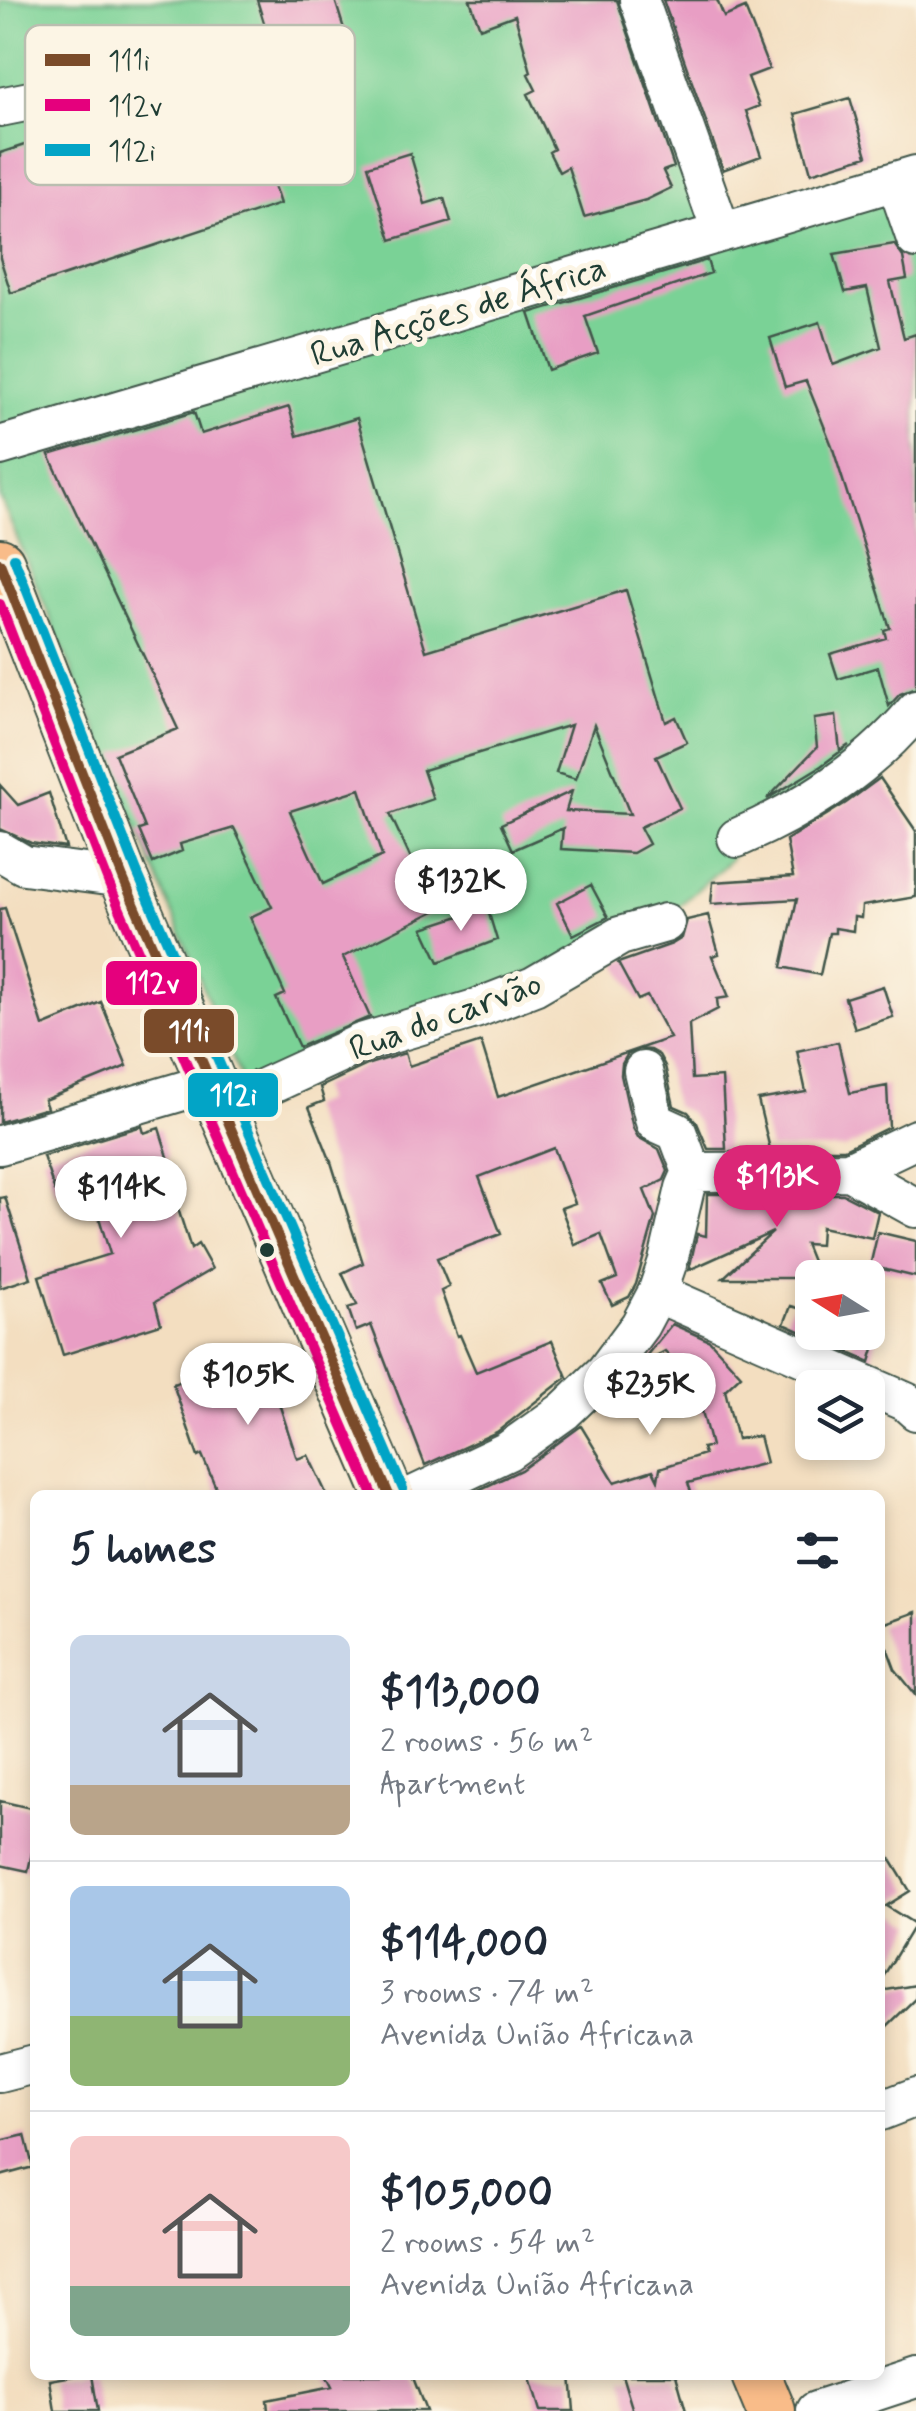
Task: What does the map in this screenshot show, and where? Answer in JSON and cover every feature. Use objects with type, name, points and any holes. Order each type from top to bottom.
[{"type":"main road","points":[[0,563],[123,878],[388,1490]]},
{"type":"main road","points":[[758,2380],[771,2411]]},
{"type":"street","points":[[640,0],[720,232]]},
{"type":"street","points":[[0,107],[25,102]]},
{"type":"street","points":[[906,178],[916,240]]},
{"type":"street","name":"Rua Acções de África","points":[[0,446],[906,178]]},
{"type":"street","points":[[737,838],[786,816],[831,786],[872,755],[916,710]]},
{"type":"street","points":[[0,851],[24,865],[123,878]]},
{"type":"street","name":"Rua do carvão","points":[[0,1145],[218,1094],[361,1043],[475,1009],[534,986],[620,936],[665,923]]},
{"type":"street","points":[[426,1490],[508,1451],[564,1411],[605,1372],[640,1325],[657,1293],[692,1172],[676,1132],[655,1122],[643,1071]]},
{"type":"street","points":[[692,1172],[849,1171],[916,1139]]},
{"type":"street","points":[[849,1171],[916,1208]]},
{"type":"street","points":[[657,1293],[906,1402],[916,1411]]},
{"type":"street","points":[[0,2073],[30,2065]]},
{"type":"street","points":[[885,2108],[916,2097]]},
{"type":"street","points":[[816,2411],[916,2378]]},
{"type":"green space","points":[[0,0],[644,0],[707,225],[916,163],[916,716],[744,838],[728,862],[668,916],[246,1091],[0,497]]},
{"type":"building","points":[[257,0],[335,0],[343,25],[265,25]]},
{"type":"building","points":[[470,0],[617,0],[674,167],[663,171],[671,188],[646,200],[584,217],[568,167],[559,172],[549,152],[554,149],[528,94],[536,90],[528,74],[531,72],[515,15],[480,28]]},
{"type":"building","points":[[663,0],[717,0],[724,17],[745,8],[769,69],[748,77],[759,106],[746,111],[761,156],[723,170]]},
{"type":"building","points":[[850,98],[867,156],[811,173],[795,114]]},
{"type":"building","points":[[25,145],[25,185],[274,185],[280,204],[11,293],[0,258],[0,153]]},
{"type":"building","points":[[410,153],[425,204],[444,198],[451,222],[391,240],[368,166]]},
{"type":"building","points":[[894,244],[903,257],[907,279],[890,282],[904,338],[916,334],[916,688],[900,694],[889,706],[878,667],[838,679],[830,654],[886,638],[884,630],[890,628],[832,446],[806,381],[785,387],[770,338],[820,322],[833,365],[881,347],[867,288],[845,292],[834,254]]},
{"type":"building","points":[[707,260],[711,273],[585,316],[598,353],[548,370],[529,313]]},
{"type":"building","points":[[289,407],[297,436],[357,418],[426,651],[626,590],[666,722],[676,717],[687,742],[656,756],[680,808],[640,827],[649,844],[633,853],[561,849],[563,828],[513,850],[501,824],[572,791],[566,811],[630,814],[594,725],[576,779],[556,773],[571,725],[423,770],[433,799],[390,814],[435,911],[343,957],[370,1017],[299,1047],[276,998],[285,994],[250,917],[272,907],[234,828],[180,844],[182,851],[153,863],[139,830],[145,828],[115,754],[178,729],[49,455],[194,412],[201,434]],"holes":[[[360,789],[382,856],[323,884],[290,811]]]},
{"type":"building","points":[[836,716],[840,751],[849,745],[821,766],[767,799],[817,747],[814,719]]},
{"type":"building","points":[[880,778],[916,831],[916,897],[862,906],[861,918],[854,917],[853,931],[835,928],[835,933],[829,933],[820,975],[782,967],[797,899],[711,904],[713,882],[793,877],[786,840]]},
{"type":"building","points":[[0,785],[18,805],[49,793],[66,848],[31,843],[0,829]]},
{"type":"building","points":[[591,885],[608,917],[573,935],[557,903]]},
{"type":"building","points":[[487,907],[497,940],[439,962],[423,928]]},
{"type":"building","points":[[5,908],[43,1026],[101,1002],[127,1066],[44,1100],[47,1108],[0,1122],[0,909]]},
{"type":"building","points":[[708,915],[719,954],[712,956],[729,997],[717,999],[718,1009],[689,1024],[692,1079],[722,1077],[726,1149],[708,1149],[697,1123],[688,1112],[674,1106],[659,1055],[639,1049],[627,1055],[621,1075],[633,1128],[638,1137],[659,1149],[668,1171],[664,1180],[644,1190],[655,1217],[636,1284],[629,1297],[612,1305],[602,1284],[617,1278],[601,1234],[575,1245],[561,1208],[575,1203],[554,1148],[479,1177],[501,1234],[437,1258],[449,1287],[441,1291],[457,1336],[460,1335],[476,1372],[552,1341],[567,1377],[497,1432],[425,1465],[371,1325],[356,1331],[348,1308],[357,1305],[342,1273],[363,1263],[309,1107],[324,1101],[320,1087],[369,1064],[405,1053],[409,1066],[481,1042],[498,1097],[670,1038],[647,996],[638,1000],[618,963],[672,944],[682,938],[687,920]]},
{"type":"building","points":[[883,986],[893,1017],[855,1029],[845,998]]},
{"type":"building","points":[[838,1042],[850,1093],[887,1086],[889,1127],[844,1149],[770,1149],[758,1100],[806,1092],[797,1051]]},
{"type":"building","points":[[142,1126],[144,1133],[159,1128],[168,1157],[162,1159],[191,1249],[198,1244],[212,1269],[155,1302],[161,1324],[63,1355],[39,1276],[110,1254],[88,1181],[55,1192],[43,1156]]},
{"type":"building","points":[[707,1194],[843,1194],[878,1212],[872,1238],[821,1227],[820,1245],[805,1244],[811,1260],[795,1260],[795,1278],[723,1278],[773,1232],[689,1270],[697,1234],[706,1236]]},
{"type":"building","points":[[5,1197],[31,1278],[0,1288],[0,1198]]},
{"type":"building","points":[[878,1232],[916,1241],[916,1277],[885,1270],[885,1260],[871,1260]]},
{"type":"building","points":[[791,1306],[795,1307],[795,1329],[784,1324]]},
{"type":"building","points":[[672,1324],[710,1341],[741,1375],[725,1390],[737,1439],[759,1436],[766,1463],[688,1483],[690,1490],[479,1490],[521,1470],[581,1426],[615,1482],[653,1470],[658,1480],[660,1468],[704,1454],[702,1448],[711,1446],[702,1411],[675,1405],[683,1370],[665,1351],[642,1361]]},
{"type":"building","points":[[843,1350],[874,1350],[870,1362]]},
{"type":"building","points":[[296,1351],[306,1380],[275,1391],[297,1459],[308,1455],[325,1490],[217,1490],[202,1455],[198,1457],[173,1384],[266,1352],[268,1361]]},
{"type":"building","points":[[916,1612],[916,1695],[895,1669],[885,1642],[885,1623]]},
{"type":"building","points":[[0,1801],[30,1808],[28,1871],[0,1865]]},
{"type":"building","points":[[885,1850],[910,1891],[886,1906],[915,1924],[885,1974]]},
{"type":"building","points":[[916,1985],[916,1998],[885,2028],[885,1990]]},
{"type":"building","points":[[25,2135],[30,2168],[0,2176],[0,2141]]},
{"type":"building","points":[[50,2380],[93,2380],[98,2411],[55,2411]]},
{"type":"building","points":[[328,2380],[414,2380],[426,2411],[268,2411],[267,2400],[332,2387]]},
{"type":"building","points":[[531,2380],[571,2380],[574,2411],[540,2411]]},
{"type":"building","points":[[624,2380],[677,2380],[686,2411],[633,2411]]},
{"type":"transit line","name":"112i","points":[[14,558],[137,872],[403,1489]]},
{"type":"transit line","name":"111i","points":[[0,563],[123,878],[387,1490]]},
{"type":"transit line","name":"112v","points":[[0,604],[109,884],[371,1490]]}]
